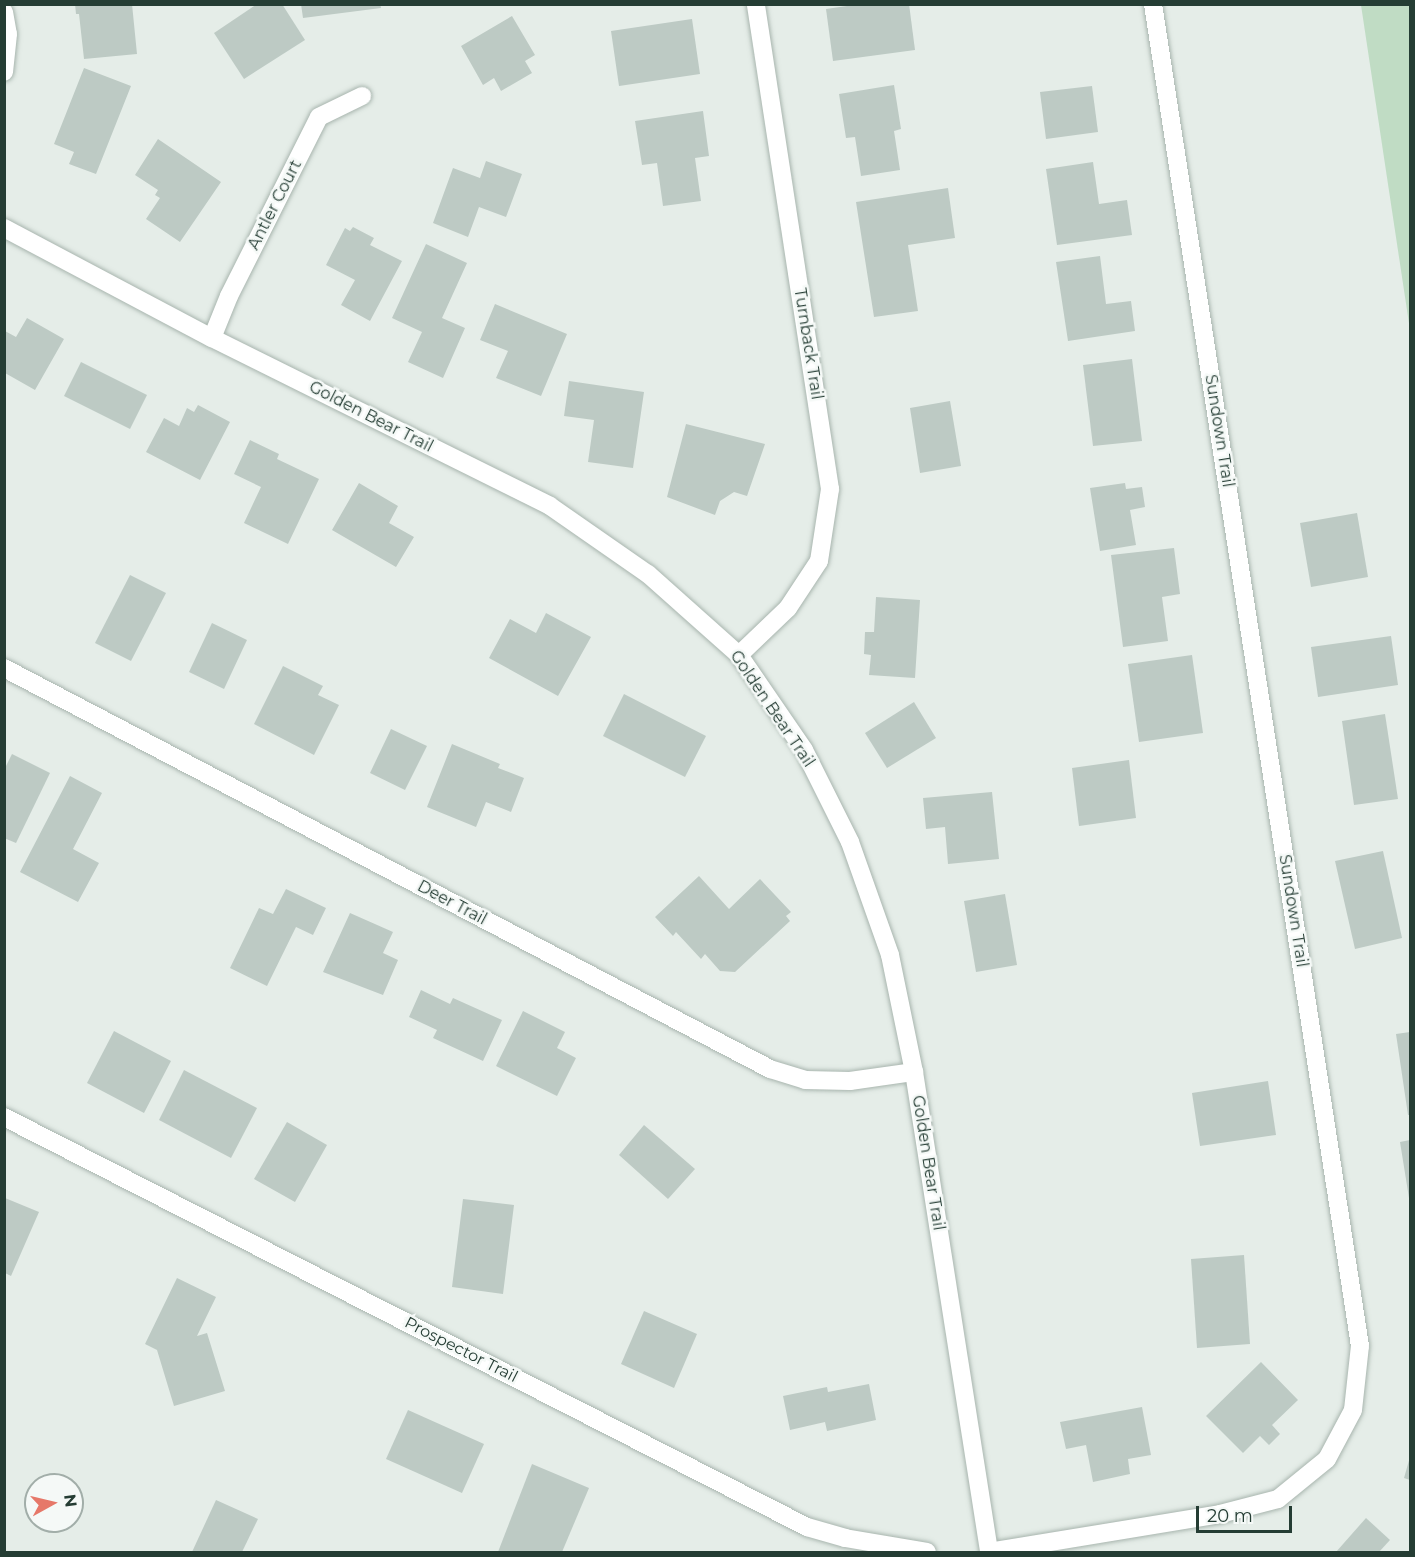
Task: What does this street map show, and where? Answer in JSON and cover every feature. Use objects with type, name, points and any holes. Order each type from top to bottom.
[{"type":"street","name":"Turnback Trail","points":[[739,655],[788,608],[819,561],[830,489],[756,4]]},
{"type":"street","name":"Sundown Trail","points":[[989,1552],[1220,1514],[1278,1499],[1327,1459],[1353,1410],[1360,1346],[1153,4]]},
{"type":"street","points":[[4,12],[8,34],[4,72]]},
{"type":"street","name":"Antler Court","points":[[212,338],[229,296],[319,117],[363,96]]},
{"type":"street","name":"Golden Bear Trail","points":[[4,228],[212,338],[550,507],[648,574],[739,655],[804,750],[850,842],[890,956],[914,1072],[989,1552]]},
{"type":"street","name":"Deer Trail","points":[[4,668],[770,1069],[805,1080],[859,1080],[914,1072]]},
{"type":"street","name":"Prospector Trail","points":[[4,1117],[807,1527],[845,1538],[927,1552]]},
{"type":"green space","points":[[1361,5],[1410,5],[1410,330]]},
{"type":"building","points":[[75,4],[132,4],[137,54],[84,59],[79,14],[76,14]]},
{"type":"building","points":[[257,4],[282,4],[305,40],[244,79],[214,33]]},
{"type":"building","points":[[301,4],[380,4],[381,8],[303,18]]},
{"type":"building","points":[[861,4],[909,4],[915,50],[833,61],[826,9]]},
{"type":"building","points":[[512,16],[535,55],[525,61],[532,73],[501,91],[494,78],[483,85],[461,46]]},
{"type":"building","points":[[692,19],[700,74],[619,86],[611,31]]},
{"type":"building","points":[[84,68],[131,86],[96,174],[69,164],[74,152],[54,144]]},
{"type":"building","points":[[894,85],[901,129],[894,131],[900,170],[861,176],[855,137],[846,138],[839,94]]},
{"type":"building","points":[[1092,86],[1098,132],[1046,139],[1040,92]]},
{"type":"building","points":[[703,111],[709,156],[695,158],[701,201],[663,206],[657,163],[642,165],[635,121]]},
{"type":"building","points":[[158,139],[221,182],[180,242],[146,219],[160,198],[155,195],[158,190],[135,175]]},
{"type":"building","points":[[486,161],[522,174],[506,217],[479,207],[468,237],[433,223],[453,168],[480,178]]},
{"type":"building","points":[[1093,162],[1099,204],[1127,200],[1132,235],[1057,245],[1046,169]]},
{"type":"building","points":[[948,188],[955,238],[908,245],[918,311],[874,317],[856,202]]},
{"type":"building","points":[[353,227],[374,238],[370,245],[402,261],[370,321],[341,305],[355,280],[326,265],[345,228],[350,231]]},
{"type":"building","points":[[426,244],[467,263],[442,318],[465,328],[443,378],[408,362],[422,332],[392,318]]},
{"type":"building","points":[[1100,256],[1106,304],[1131,301],[1135,331],[1068,341],[1056,262]]},
{"type":"building","points":[[495,304],[567,334],[541,396],[496,378],[508,351],[480,340]]},
{"type":"building","points":[[27,318],[64,339],[35,390],[5,373],[5,331],[16,337]]},
{"type":"building","points":[[1132,359],[1142,441],[1093,446],[1083,365]]},
{"type":"building","points":[[81,362],[147,395],[130,429],[64,396]]},
{"type":"building","points":[[569,381],[644,392],[633,468],[588,462],[594,420],[564,416]]},
{"type":"building","points":[[950,401],[961,466],[920,473],[910,408]]},
{"type":"building","points":[[198,405],[230,422],[200,480],[146,452],[164,418],[179,426],[187,408],[194,412]]},
{"type":"building","points":[[686,424],[765,444],[747,496],[734,492],[720,501],[715,515],[667,497]]},
{"type":"building","points":[[250,440],[279,454],[277,459],[319,479],[288,544],[244,523],[261,487],[234,474]]},
{"type":"building","points":[[359,483],[398,506],[389,523],[414,537],[396,567],[332,530]]},
{"type":"building","points":[[1125,483],[1126,489],[1142,487],[1145,507],[1130,510],[1136,545],[1100,551],[1090,488]]},
{"type":"building","points":[[1357,513],[1368,577],[1311,587],[1300,523]]},
{"type":"building","points":[[1174,548],[1180,594],[1162,597],[1168,641],[1123,647],[1111,555]]},
{"type":"building","points":[[130,575],[166,593],[131,661],[95,643]]},
{"type":"building","points":[[876,597],[920,600],[915,678],[869,675],[871,655],[864,654],[865,632],[874,632]]},
{"type":"building","points":[[546,613],[591,637],[558,696],[489,658],[510,619],[536,633]]},
{"type":"building","points":[[212,623],[247,640],[224,689],[189,672]]},
{"type":"building","points":[[1391,636],[1398,685],[1318,697],[1311,647]]},
{"type":"building","points":[[1192,655],[1203,733],[1139,742],[1128,664]]},
{"type":"building","points":[[283,666],[323,686],[318,695],[339,705],[314,755],[254,724]]},
{"type":"building","points":[[624,694],[706,736],[685,777],[603,736]]},
{"type":"building","points":[[914,702],[936,738],[887,768],[865,733]]},
{"type":"building","points":[[1385,714],[1398,799],[1354,805],[1342,721]]},
{"type":"building","points":[[391,729],[427,746],[405,790],[370,773]]},
{"type":"building","points":[[452,744],[500,764],[498,768],[524,778],[511,812],[486,802],[476,827],[427,807]]},
{"type":"building","points":[[12,754],[50,773],[16,843],[4,838],[4,770]]},
{"type":"building","points":[[1129,760],[1136,818],[1079,826],[1072,768]]},
{"type":"building","points":[[70,776],[102,793],[73,849],[99,863],[78,902],[20,872]]},
{"type":"building","points":[[992,792],[999,859],[948,864],[945,827],[926,829],[923,798]]},
{"type":"building","points":[[1383,851],[1402,938],[1355,949],[1335,861]]},
{"type":"building","points":[[699,876],[729,909],[760,879],[791,912],[786,916],[790,921],[735,972],[720,971],[705,954],[701,959],[676,932],[673,936],[655,917]]},
{"type":"building","points":[[286,889],[326,908],[313,935],[296,927],[267,986],[230,968],[259,908],[273,914]]},
{"type":"building","points":[[1005,894],[1017,965],[976,972],[964,901]]},
{"type":"building","points":[[350,913],[393,932],[383,953],[398,960],[383,995],[323,972]]},
{"type":"building","points":[[421,990],[450,1004],[453,998],[502,1020],[483,1061],[433,1038],[437,1030],[409,1017]]},
{"type":"building","points":[[523,1011],[565,1032],[557,1048],[576,1058],[557,1096],[496,1066]]},
{"type":"building","points":[[114,1031],[171,1061],[144,1113],[87,1083]]},
{"type":"building","points":[[1410,1032],[1410,1115],[1408,1115],[1396,1034]]},
{"type":"building","points":[[184,1070],[257,1108],[231,1158],[159,1120]]},
{"type":"building","points":[[1268,1081],[1276,1135],[1200,1146],[1192,1093]]},
{"type":"building","points":[[287,1122],[327,1145],[295,1202],[254,1179]]},
{"type":"building","points":[[644,1125],[695,1169],[668,1199],[619,1155]]},
{"type":"building","points":[[1410,1140],[1410,1198],[1409,1198],[1400,1142]]},
{"type":"building","points":[[5,1198],[39,1212],[11,1276],[5,1273]]},
{"type":"building","points":[[463,1199],[514,1205],[503,1294],[452,1287]]},
{"type":"building","points":[[1244,1255],[1250,1344],[1197,1348],[1191,1259]]},
{"type":"building","points":[[177,1278],[216,1297],[197,1336],[207,1333],[225,1391],[174,1406],[157,1350],[145,1344]]},
{"type":"building","points":[[644,1311],[697,1334],[674,1388],[621,1364]]},
{"type":"building","points":[[1261,1362],[1298,1400],[1272,1425],[1280,1434],[1269,1445],[1260,1436],[1243,1453],[1206,1416]]},
{"type":"building","points":[[869,1384],[876,1420],[827,1431],[825,1422],[790,1430],[783,1396],[827,1387],[828,1392]]},
{"type":"building","points":[[1142,1407],[1151,1455],[1128,1459],[1130,1474],[1093,1482],[1086,1445],[1066,1449],[1060,1422]]},
{"type":"building","points":[[408,1410],[484,1444],[462,1493],[386,1459]]},
{"type":"building","points":[[1410,1457],[1410,1480],[1404,1478]]},
{"type":"building","points":[[532,1464],[589,1488],[562,1552],[498,1552]]},
{"type":"building","points":[[216,1500],[258,1519],[242,1552],[192,1552]]},
{"type":"building","points":[[1366,1518],[1390,1540],[1379,1552],[1336,1552]]}]
